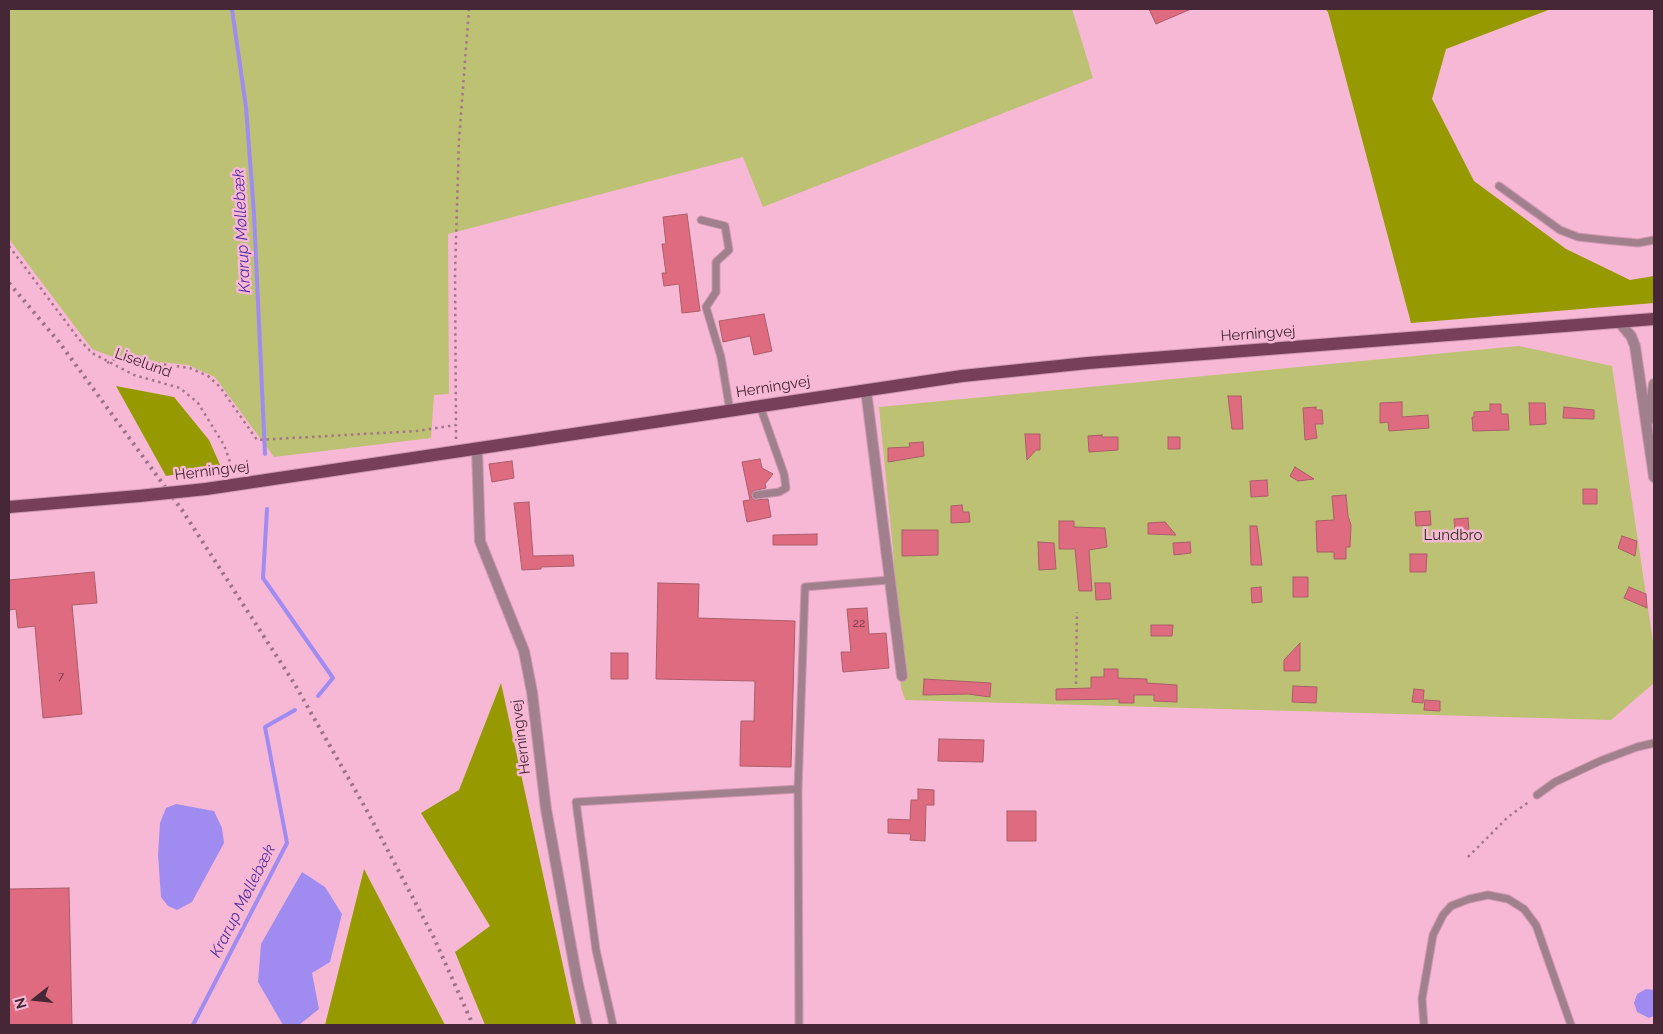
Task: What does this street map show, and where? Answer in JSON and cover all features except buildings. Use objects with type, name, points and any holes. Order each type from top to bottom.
[{"type":"main road","name":"Herningvej","points":[[9,507],[139,496],[236,485],[962,376],[1088,363],[1654,319]]},
{"type":"street","points":[[1620,322],[1631,336],[1635,346],[1654,477]]},
{"type":"street","points":[[1648,431],[1654,384]]},
{"type":"street","points":[[866,390],[902,676]]},
{"type":"street","name":"Herningvej","points":[[477,449],[480,541],[524,651],[532,692],[546,809],[587,1025]]},
{"type":"lane","points":[[1499,186],[1560,230],[1578,237],[1638,243],[1654,240]]},
{"type":"lane","points":[[701,220],[725,226],[729,250],[716,262],[716,292],[706,307],[721,357],[730,410]]},
{"type":"lane","points":[[756,495],[779,492],[786,488],[784,474],[760,406]]},
{"type":"lane","points":[[798,1025],[798,789],[805,587],[889,580]]},
{"type":"lane","points":[[1537,795],[1555,782],[1600,761],[1636,747],[1654,743]]},
{"type":"lane","points":[[612,1025],[596,950],[576,802],[798,789]]},
{"type":"lane","points":[[1424,1025],[1422,999],[1433,935],[1443,915],[1451,906],[1469,899],[1488,895],[1508,899],[1524,909],[1536,925],[1571,1025]]},
{"type":"path","points":[[107,363],[117,358],[190,368],[208,376],[220,386],[257,440],[417,431],[456,426],[455,274],[460,140],[469,9]]},
{"type":"path","name":"Liselund","points":[[9,246],[78,338],[92,353],[107,363],[134,375],[180,388],[198,403],[224,445],[233,466],[236,485]]},
{"type":"path","points":[[1076,684],[1077,612]]},
{"type":"path","points":[[1468,857],[1508,817],[1537,795]]},
{"type":"green space","points":[[9,9],[1072,9],[1093,78],[763,207],[743,157],[448,234],[449,394],[434,395],[431,438],[274,457],[215,377],[188,365],[113,357],[92,349],[9,239]]},
{"type":"green space","name":"Lundbro","points":[[1519,346],[1612,366],[1654,649],[1654,683],[1611,720],[905,700],[901,687],[893,550],[879,407]]},
{"type":"shaded area","points":[[1325,9],[1551,9],[1446,49],[1432,99],[1474,181],[1566,249],[1630,280],[1654,276],[1654,303],[1411,323],[1328,12]]},
{"type":"shaded area","points":[[116,386],[174,397],[209,440],[221,467],[166,476]]},
{"type":"shaded area","points":[[501,683],[576,1025],[485,1025],[455,952],[490,926],[421,813],[459,790]]},
{"type":"shaded area","points":[[176,804],[214,811],[222,828],[224,843],[192,902],[177,910],[168,906],[161,897],[158,855],[160,823],[166,808]]},
{"type":"shaded area","points":[[364,869],[445,1025],[325,1025]]},
{"type":"shaded area","points":[[302,872],[325,887],[342,914],[330,962],[312,973],[319,1009],[299,1025],[283,1025],[258,982],[261,944]]},
{"type":"shaded area","points":[[1646,989],[1654,990],[1654,1016],[1649,1018],[1637,1012],[1634,1003],[1637,994]]},
{"type":"waterway","name":"Krarup Møllebæk","points":[[232,9],[246,107],[254,214],[265,454]]},
{"type":"waterway","name":"Krarup Møllebæk","points":[[267,509],[263,578],[333,678],[318,696]]},
{"type":"waterway","name":"Krarup Møllebæk","points":[[193,1025],[287,843],[265,727],[295,710]]},
{"type":"railway","points":[[9,283],[59,342],[182,510],[294,683],[366,809],[434,938],[473,1025]]}]
